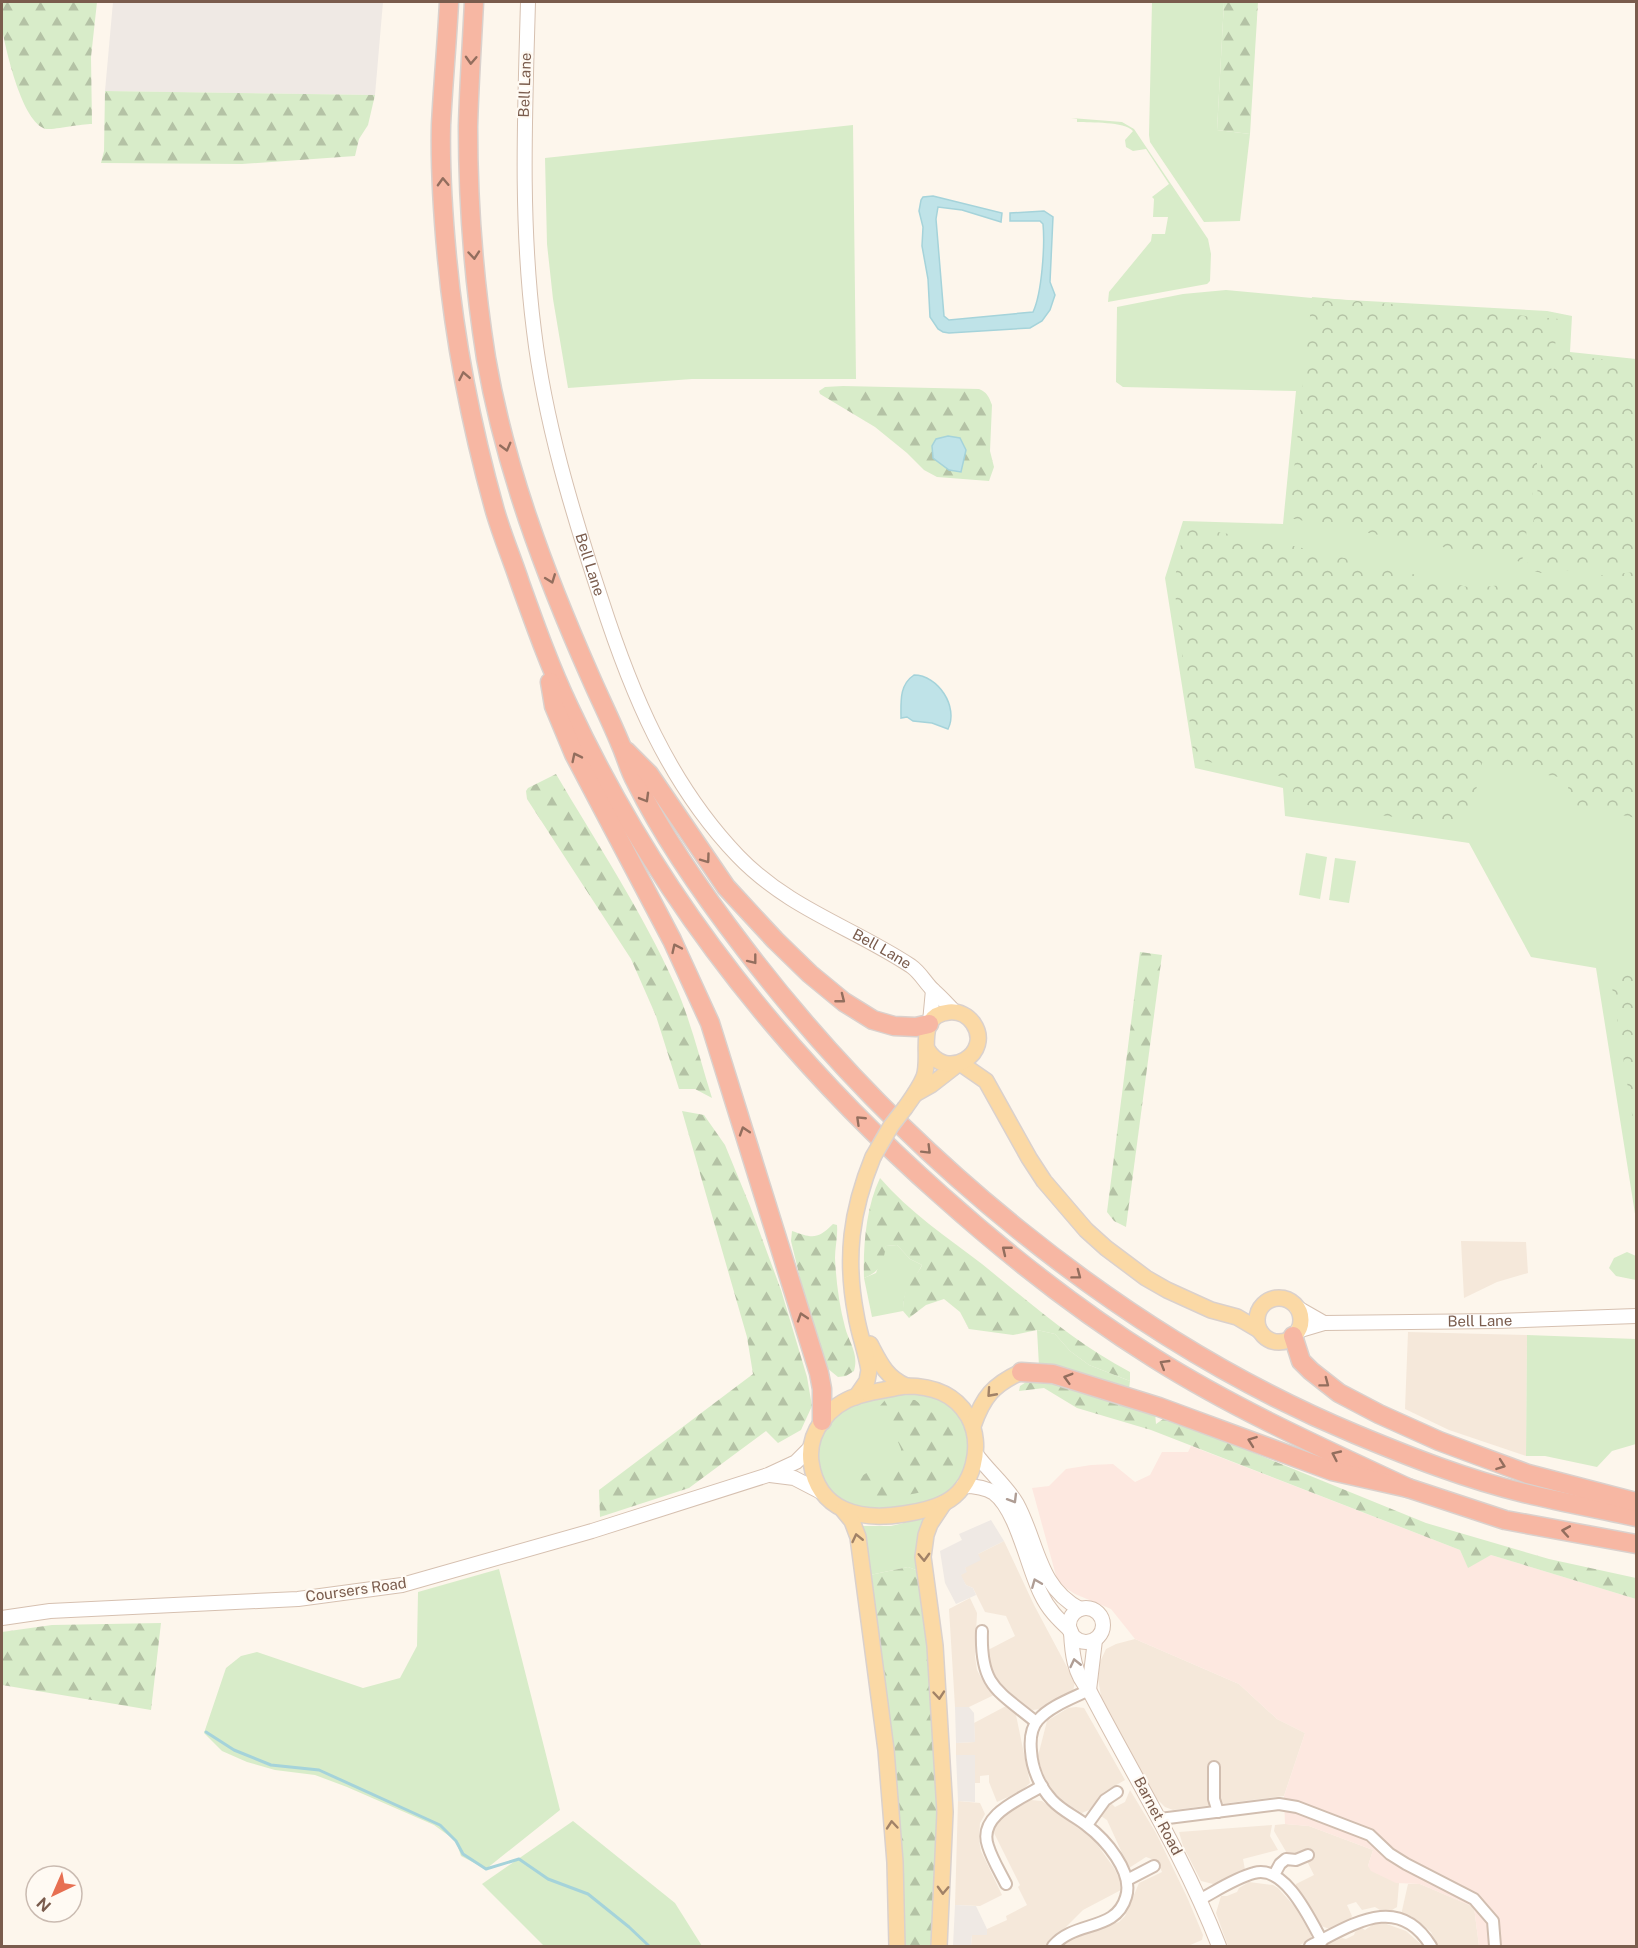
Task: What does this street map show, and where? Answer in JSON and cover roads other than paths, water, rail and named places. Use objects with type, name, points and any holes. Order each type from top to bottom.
[{"type":"highway","points":[[449,2],[441,129],[448,263],[459,350],[476,434],[496,515],[544,650],[568,706],[637,838],[678,900],[760,1011],[801,1058],[882,1141],[971,1222],[1079,1307],[1149,1355],[1269,1423],[1408,1488]]},
{"type":"highway","points":[[474,2],[468,126],[471,222],[487,360],[505,447],[530,524],[571,633],[621,745],[634,780],[671,843],[743,946],[806,1025],[937,1160],[1043,1249],[1137,1317],[1226,1371],[1352,1433],[1447,1470],[1509,1489],[1636,1517]]},
{"type":"highway","points":[[544,650],[554,706],[570,744],[672,940],[710,1023],[819,1373],[822,1389],[822,1421]]},
{"type":"highway","points":[[621,745],[649,774],[726,886],[775,940],[810,974],[844,1002],[873,1020],[894,1026],[916,1027],[930,1023]]},
{"type":"highway","points":[[1295,1334],[1301,1361],[1311,1371],[1339,1393],[1379,1414],[1439,1441],[1528,1474],[1636,1502]]},
{"type":"highway","points":[[1021,1372],[1053,1374],[1083,1383],[1159,1407],[1332,1471],[1408,1488],[1505,1520],[1636,1544]]},
{"type":"main road","points":[[856,1396],[867,1381],[869,1370],[850,1284],[850,1242],[863,1183],[873,1157],[891,1126],[915,1094],[927,1067],[926,1033],[930,1023],[939,1015],[955,1012],[970,1020],[975,1027],[986,1081],[1029,1158],[1058,1199],[1106,1248],[1146,1278],[1187,1300],[1237,1317],[1275,1341],[1288,1340],[1295,1334],[1300,1319],[1296,1307],[1287,1299],[1275,1298],[1269,1300],[1260,1309],[1237,1317]]},
{"type":"main road","points":[[915,1094],[932,1085],[969,1058],[977,1044]]},
{"type":"main road","points":[[927,1049],[938,1061],[945,1064],[959,1064],[986,1081]]},
{"type":"main road","points":[[1259,1330],[1257,1323],[1260,1309]]},
{"type":"main road","points":[[856,1318],[884,1371],[895,1381],[906,1386]]},
{"type":"main road","points":[[973,1426],[980,1407],[990,1392],[1002,1382],[1021,1372]]},
{"type":"main road","points":[[897,1947],[895,1862],[886,1750],[858,1537],[852,1521],[843,1510],[821,1492],[814,1476],[811,1447],[822,1421],[833,1410],[856,1396],[906,1386],[933,1388],[952,1397],[973,1426],[976,1454],[963,1486],[944,1503],[930,1524],[923,1547],[935,1646],[944,1801],[943,1894],[939,1947]]},
{"type":"main road","points":[[843,1510],[862,1516],[886,1517],[917,1512],[944,1503]]},
{"type":"street","name":"Bell Lane","points":[[528,2],[523,157],[527,261],[534,332],[546,400],[565,483],[620,657],[635,696],[653,735],[687,792],[703,816],[740,858],[779,891],[801,906],[909,965],[926,979],[933,990],[955,1012]]},
{"type":"street","points":[[930,1023],[933,990]]},
{"type":"street","points":[[1296,1307],[1324,1323]]},
{"type":"street","name":"Bell Lane","points":[[1295,1334],[1324,1323],[1497,1321],[1636,1316]]},
{"type":"street","name":"Coursers Road","points":[[2,1618],[50,1611],[298,1599],[402,1586],[592,1531],[768,1475],[796,1462],[811,1447]]},
{"type":"street","points":[[976,1454],[986,1468],[1004,1484],[1017,1505],[1029,1528],[1049,1582],[1062,1598],[1080,1609],[1094,1610],[1101,1617],[1103,1628],[1095,1640],[1089,1690],[1044,1714],[1036,1722],[1032,1735],[1032,1760],[1042,1786],[1051,1799],[1087,1825],[1113,1854],[1127,1880],[1126,1897],[1114,1916],[1106,1921],[1074,1930],[1061,1938],[1053,1947]]},
{"type":"street","name":"Coursers Road","points":[[768,1475],[794,1478],[821,1492]]},
{"type":"street","points":[[963,1486],[986,1489],[999,1497],[1021,1541],[1041,1595],[1057,1619],[1079,1640],[1095,1640]]},
{"type":"street","points":[[1071,1631],[1069,1625],[1072,1615],[1080,1609]]},
{"type":"street","points":[[982,1631],[983,1666],[987,1677],[1001,1694],[1036,1722]]},
{"type":"street","name":"Barnet Road","points":[[1071,1631],[1073,1656],[1081,1681],[1089,1690],[1160,1819],[1199,1900],[1215,1946]]},
{"type":"street","points":[[1214,1767],[1214,1799],[1218,1812]]},
{"type":"street","points":[[1006,1884],[988,1846],[986,1835],[988,1825],[998,1813],[1042,1786]]},
{"type":"street","points":[[1087,1825],[1105,1800],[1116,1792]]},
{"type":"street","points":[[1160,1819],[1279,1804],[1298,1806],[1370,1835],[1390,1854],[1412,1868],[1474,1899],[1493,1921],[1495,1947]]},
{"type":"street","points":[[1274,1875],[1286,1859],[1296,1860],[1308,1855]]},
{"type":"street","points":[[1127,1880],[1154,1866]]},
{"type":"street","points":[[1199,1900],[1253,1873],[1274,1875],[1301,1903],[1322,1941]]},
{"type":"street","points":[[1310,1947],[1361,1921],[1383,1916],[1395,1918],[1413,1927],[1431,1947]]},
{"type":"water","points":[[933,196],[1002,213],[1001,222],[962,210],[938,207],[936,219],[944,316],[949,320],[1033,312],[1039,293],[1042,269],[1043,224],[1040,221],[1010,221],[1010,213],[1044,211],[1053,217],[1050,282],[1055,295],[1050,310],[1042,321],[1030,328],[949,333],[938,329],[930,317],[928,279],[922,246],[923,227],[919,211],[923,197]]},
{"type":"water","points":[[948,436],[960,438],[966,450],[961,472],[949,470],[933,458],[932,446],[936,439]]},
{"type":"water","points":[[914,675],[931,680],[944,694],[951,711],[948,729],[932,723],[913,721],[907,717],[901,718],[903,689]]},
{"type":"waterway","points":[[206,1732],[234,1750],[271,1765],[319,1770],[440,1825],[456,1841],[463,1854],[486,1869],[519,1859],[548,1879],[588,1894],[649,1946]]}]
